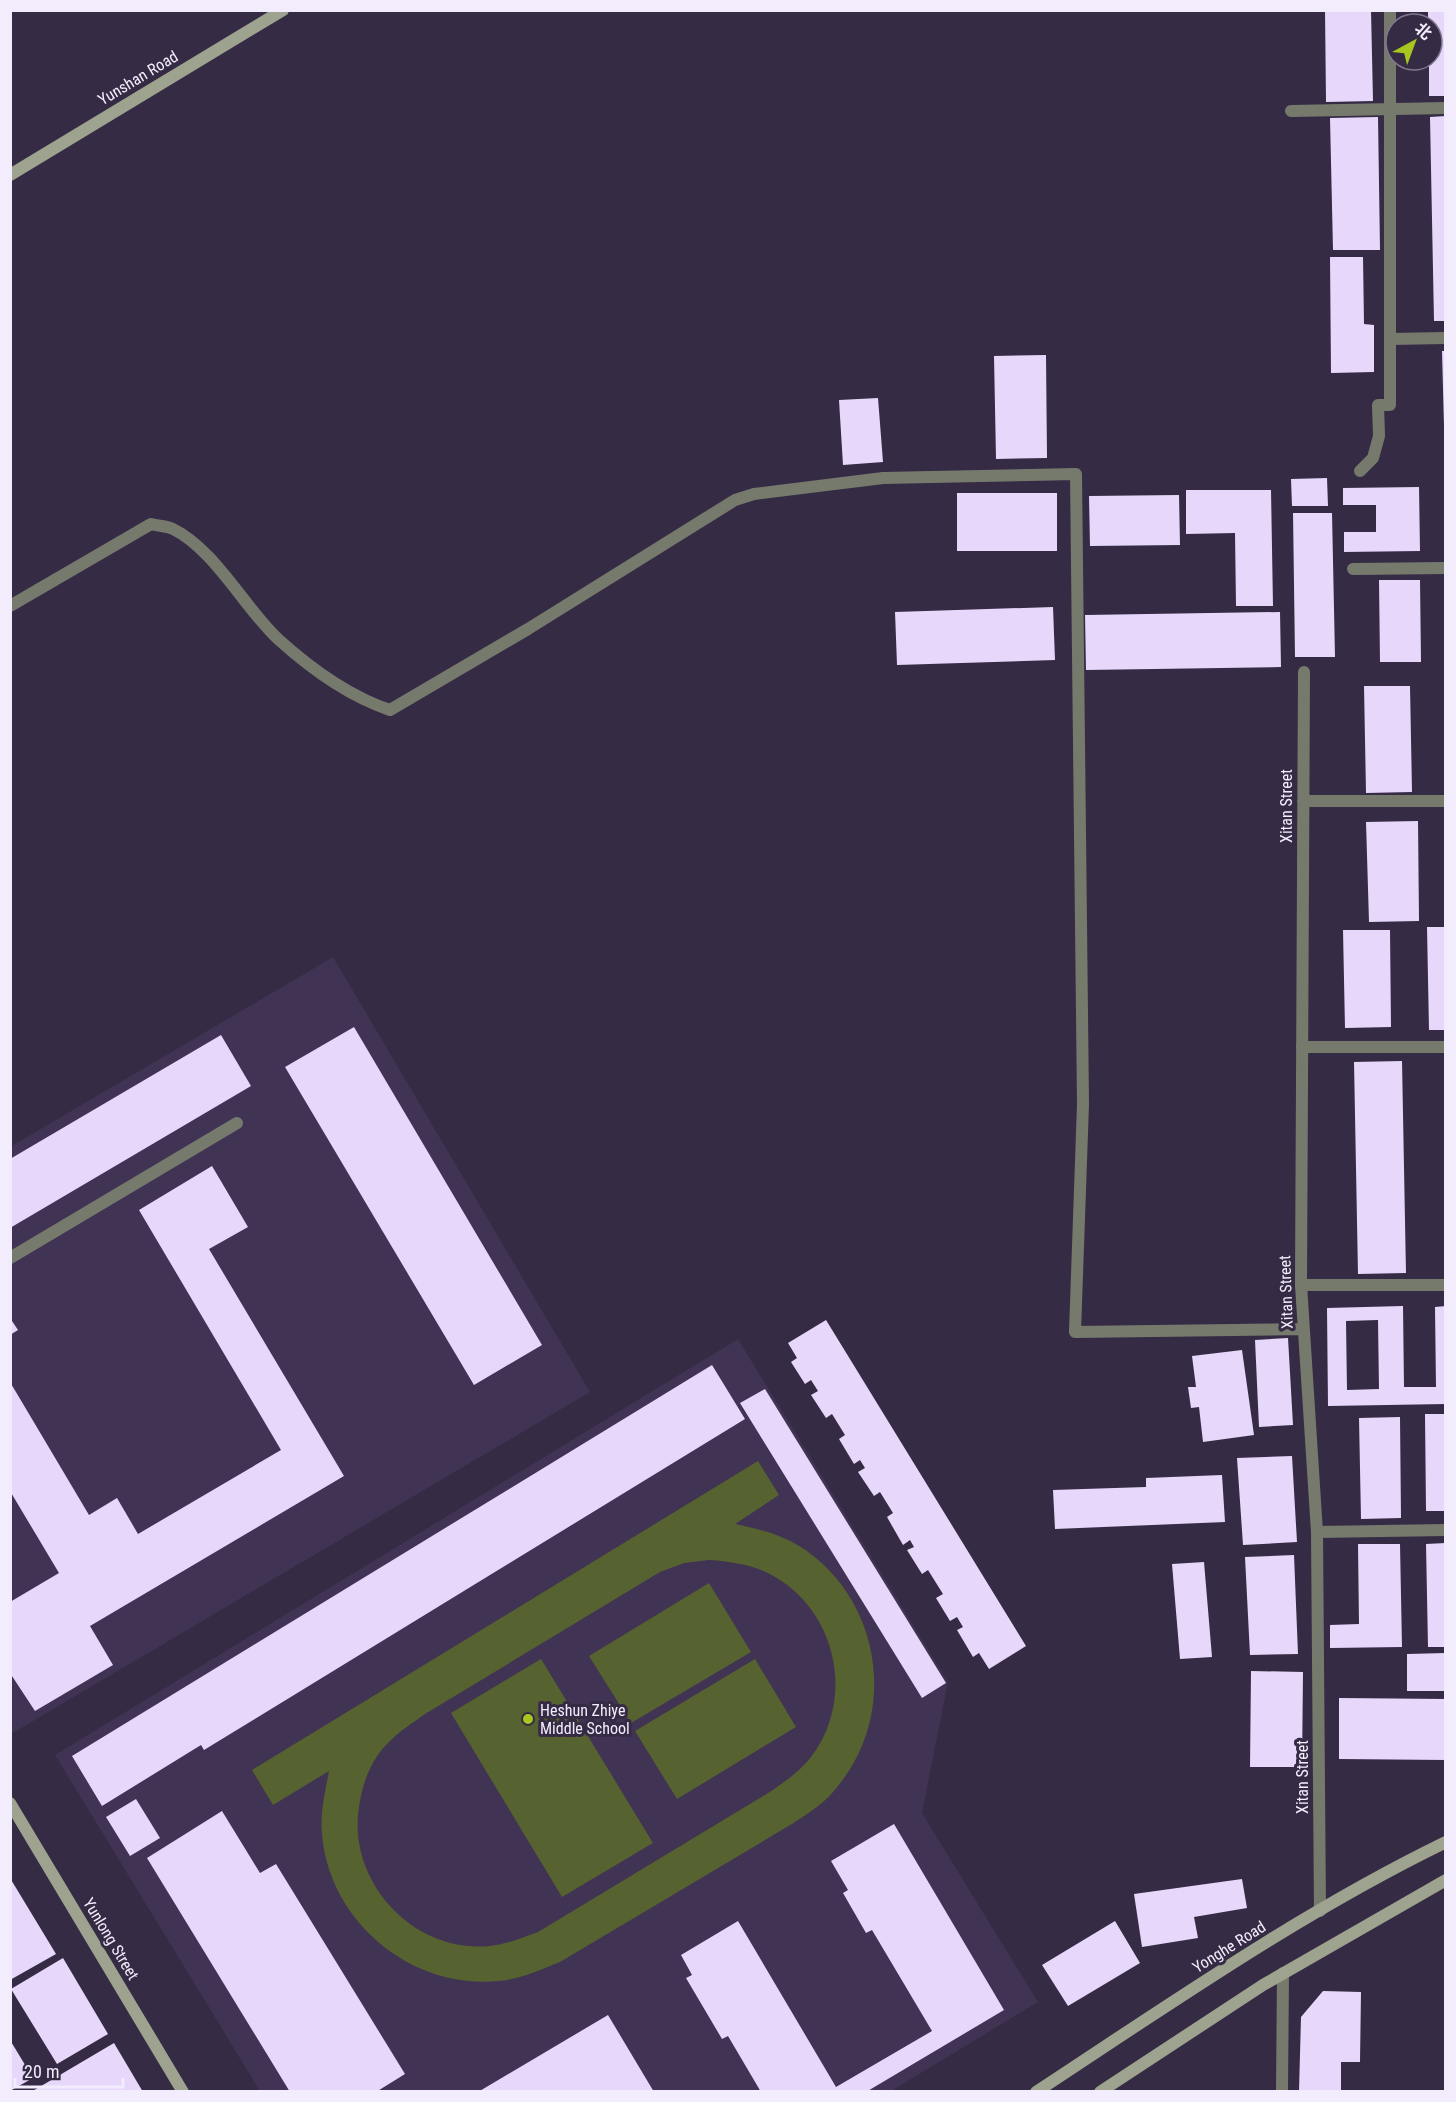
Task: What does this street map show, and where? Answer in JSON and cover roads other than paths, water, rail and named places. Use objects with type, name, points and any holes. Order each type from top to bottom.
[{"type":"main road","name":"Yunshan Road","points":[[10,175],[283,10]]},
{"type":"main road","name":"Yunlong Street","points":[[10,1803],[183,2091]]},
{"type":"main road","name":"Yonghe Road","points":[[1036,2091],[1246,1955],[1407,1861],[1446,1842]]},
{"type":"main road","points":[[1100,2091],[1283,1973],[1424,1891],[1446,1881]]},
{"type":"street","points":[[1360,471],[1373,458],[1379,436],[1378,405],[1390,405],[1390,10]]},
{"type":"street","points":[[1291,111],[1446,108]]},
{"type":"street","points":[[1390,339],[1446,338]]},
{"type":"street","points":[[10,606],[151,524],[172,529],[200,548],[277,638],[312,667],[347,691],[390,710],[528,629],[735,500],[754,495],[883,478],[1076,474],[1083,1104],[1075,1332],[1304,1329]]},
{"type":"street","points":[[1353,569],[1446,568]]},
{"type":"street","name":"Xitan Street","points":[[1304,672],[1301,1286],[1317,1532],[1320,1911]]},
{"type":"street","points":[[1303,801],[1446,801]]},
{"type":"street","points":[[1302,1047],[1446,1047]]},
{"type":"street","points":[[10,1258],[237,1123]]},
{"type":"street","points":[[1301,1286],[1446,1285]]},
{"type":"street","points":[[1317,1532],[1446,1530]]},
{"type":"street","points":[[1282,2091],[1283,1973]]},
{"type":"place","name":"Heshun Zhiye Middle School","points":[[528,1719]]}]
